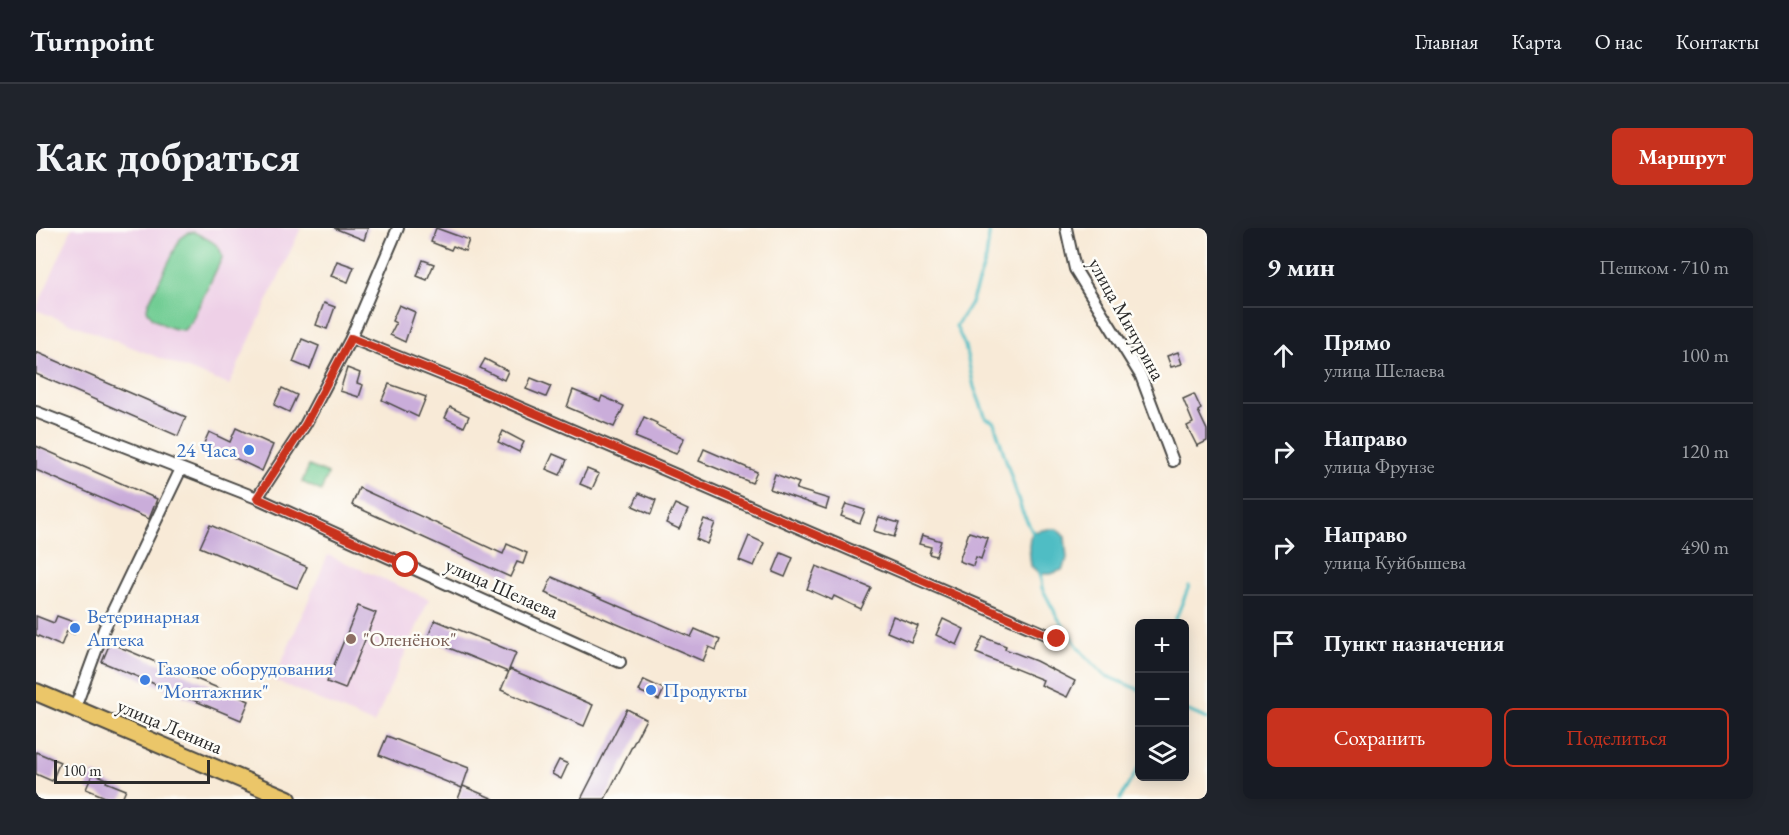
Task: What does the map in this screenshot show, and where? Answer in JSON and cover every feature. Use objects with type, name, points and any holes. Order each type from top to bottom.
[{"type":"main road","name":"улица Ленина","points":[[36,692],[288,799]]},
{"type":"street","points":[[257,498],[305,425],[351,338],[398,228]]},
{"type":"street","name":"улица Мичурина","points":[[1066,228],[1075,269],[1141,375],[1173,461]]},
{"type":"street","points":[[351,338],[464,383],[1057,639]]},
{"type":"street","name":"улица Шелаева","points":[[36,412],[257,498],[620,662]]},
{"type":"street","points":[[75,708],[104,629],[181,469]]},
{"type":"shaded area","points":[[72,228],[301,228],[229,385],[36,310]]},
{"type":"shaded area","name":"\"Оленёнок\"","points":[[328,555],[429,599],[374,724],[274,680]]},
{"type":"green space","points":[[194,232],[216,245],[222,258],[191,322],[184,330],[179,330],[157,321],[147,310],[180,239]]},
{"type":"green space","points":[[309,466],[328,474],[321,491],[302,482]]},
{"type":"water","points":[[1057,529],[1065,537],[1067,559],[1062,570],[1051,574],[1040,574],[1031,566],[1030,538],[1033,532]]},
{"type":"building","points":[[334,228],[368,228],[364,240]]},
{"type":"building","points":[[436,228],[469,240],[465,251],[453,246],[451,250],[431,242]]},
{"type":"building","points":[[423,260],[434,264],[427,280],[417,276]]},
{"type":"building","points":[[337,261],[354,267],[348,282],[331,276]]},
{"type":"building","points":[[324,303],[335,307],[327,329],[316,325]]},
{"type":"building","points":[[399,305],[415,312],[405,342],[390,335],[396,323],[392,321]]},
{"type":"building","points":[[302,339],[319,346],[310,369],[293,362]]},
{"type":"building","points":[[36,352],[186,417],[178,436],[36,374]]},
{"type":"building","points":[[1178,352],[1182,364],[1171,367],[1167,356]]},
{"type":"building","points":[[485,359],[508,371],[504,380],[480,368]]},
{"type":"building","points":[[347,368],[360,373],[357,383],[363,385],[359,397],[340,391]]},
{"type":"building","points":[[531,378],[551,386],[546,397],[526,389]]},
{"type":"building","points":[[389,384],[426,397],[418,417],[382,400]]},
{"type":"building","points":[[282,388],[297,395],[289,412],[274,405]]},
{"type":"building","points":[[573,390],[600,401],[602,396],[624,406],[614,427],[567,407]]},
{"type":"building","points":[[1194,394],[1201,409],[1198,411],[1207,430],[1207,441],[1197,446],[1187,426],[1193,423],[1183,399]]},
{"type":"building","points":[[450,407],[469,416],[464,427],[445,418]]},
{"type":"building","points":[[644,417],[684,438],[676,454],[635,437]]},
{"type":"building","name":"24 Часа","points":[[236,428],[273,445],[262,471],[218,450],[215,457],[201,450],[209,432],[230,442]]},
{"type":"building","points":[[503,431],[524,442],[519,452],[498,442]]},
{"type":"building","points":[[36,446],[157,499],[149,519],[36,470]]},
{"type":"building","points":[[704,449],[757,472],[752,483],[699,461]]},
{"type":"building","points":[[553,454],[567,460],[560,475],[546,469]]},
{"type":"building","points":[[587,469],[599,474],[592,489],[580,484]]},
{"type":"building","points":[[775,474],[799,483],[796,489],[829,499],[826,509],[770,489]]},
{"type":"building","points":[[359,488],[503,554],[507,544],[527,553],[523,564],[517,562],[510,577],[352,505]]},
{"type":"building","points":[[639,493],[656,500],[651,514],[633,506]]},
{"type":"building","points":[[675,504],[688,510],[679,529],[666,523]]},
{"type":"building","points":[[846,504],[865,510],[860,523],[841,516]]},
{"type":"building","points":[[879,517],[899,523],[894,537],[874,531]]},
{"type":"building","points":[[704,519],[715,523],[707,544],[696,539]]},
{"type":"building","points":[[210,525],[307,567],[297,588],[200,547]]},
{"type":"building","points":[[969,532],[988,538],[981,559],[976,557],[973,566],[959,561]]},
{"type":"building","points":[[922,535],[941,541],[936,556],[929,554],[931,547],[919,544]]},
{"type":"building","points":[[749,536],[764,543],[754,566],[739,560]]},
{"type":"building","points":[[781,553],[793,558],[785,577],[773,572]]},
{"type":"building","points":[[816,566],[871,588],[861,609],[834,596],[832,600],[807,589]]},
{"type":"building","points":[[552,577],[691,637],[695,629],[720,640],[716,650],[709,647],[703,661],[545,593]]},
{"type":"building","points":[[358,606],[376,613],[345,689],[327,682]]},
{"type":"building","points":[[36,616],[54,623],[57,616],[79,624],[74,634],[67,631],[61,646],[36,635]]},
{"type":"building","points":[[893,616],[918,626],[911,642],[887,632]]},
{"type":"building","points":[[943,619],[964,629],[957,645],[936,635]]},
{"type":"building","points":[[435,620],[516,653],[508,672],[427,639]]},
{"type":"building","points":[[983,637],[1006,646],[1005,649],[1036,661],[1075,681],[1067,697],[1041,685],[1043,680],[976,653]]},
{"type":"building","points":[[110,643],[249,701],[241,720],[102,662]]},
{"type":"building","points":[[510,669],[593,705],[584,726],[501,690]]},
{"type":"building","name":"Продукты","points":[[644,680],[664,689],[659,700],[639,691]]},
{"type":"building","points":[[627,709],[646,719],[605,799],[581,799]]},
{"type":"building","points":[[387,736],[469,768],[462,788],[379,755]]},
{"type":"building","points":[[36,752],[60,762],[52,781],[36,774]]},
{"type":"building","points":[[559,760],[568,764],[561,779],[552,774]]},
{"type":"building","points":[[93,773],[107,779],[106,782],[126,790],[122,799],[110,799],[86,789]]},
{"type":"building","points":[[463,786],[494,799],[458,799]]},
{"type":"waterway","points":[[990,228],[986,259],[971,303],[956,326],[965,346],[974,387],[986,418],[994,422],[1022,511],[1034,535]]},
{"type":"waterway","points":[[1040,571],[1042,588],[1058,618],[1081,651],[1104,675],[1135,688]]},
{"type":"waterway","points":[[1176,619],[1189,586]]},
{"type":"waterway","points":[[1189,711],[1207,719]]},
{"type":"waterway","points":[[1120,799],[1135,774]]},
{"type":"place","name":"24 Часа","points":[[249,450]]},
{"type":"place","name":"Ветеринарная Аптека","points":[[75,628]]},
{"type":"place","name":"\"Оленёнок\"","points":[[351,639]]},
{"type":"place","name":"Газовое оборудования \"Монтажник\"","points":[[145,680]]},
{"type":"place","name":"Продукты","points":[[651,690]]},
{"type":"route","points":[[406,565],[257,498],[305,425],[351,338],[464,383],[1057,639]]}]
